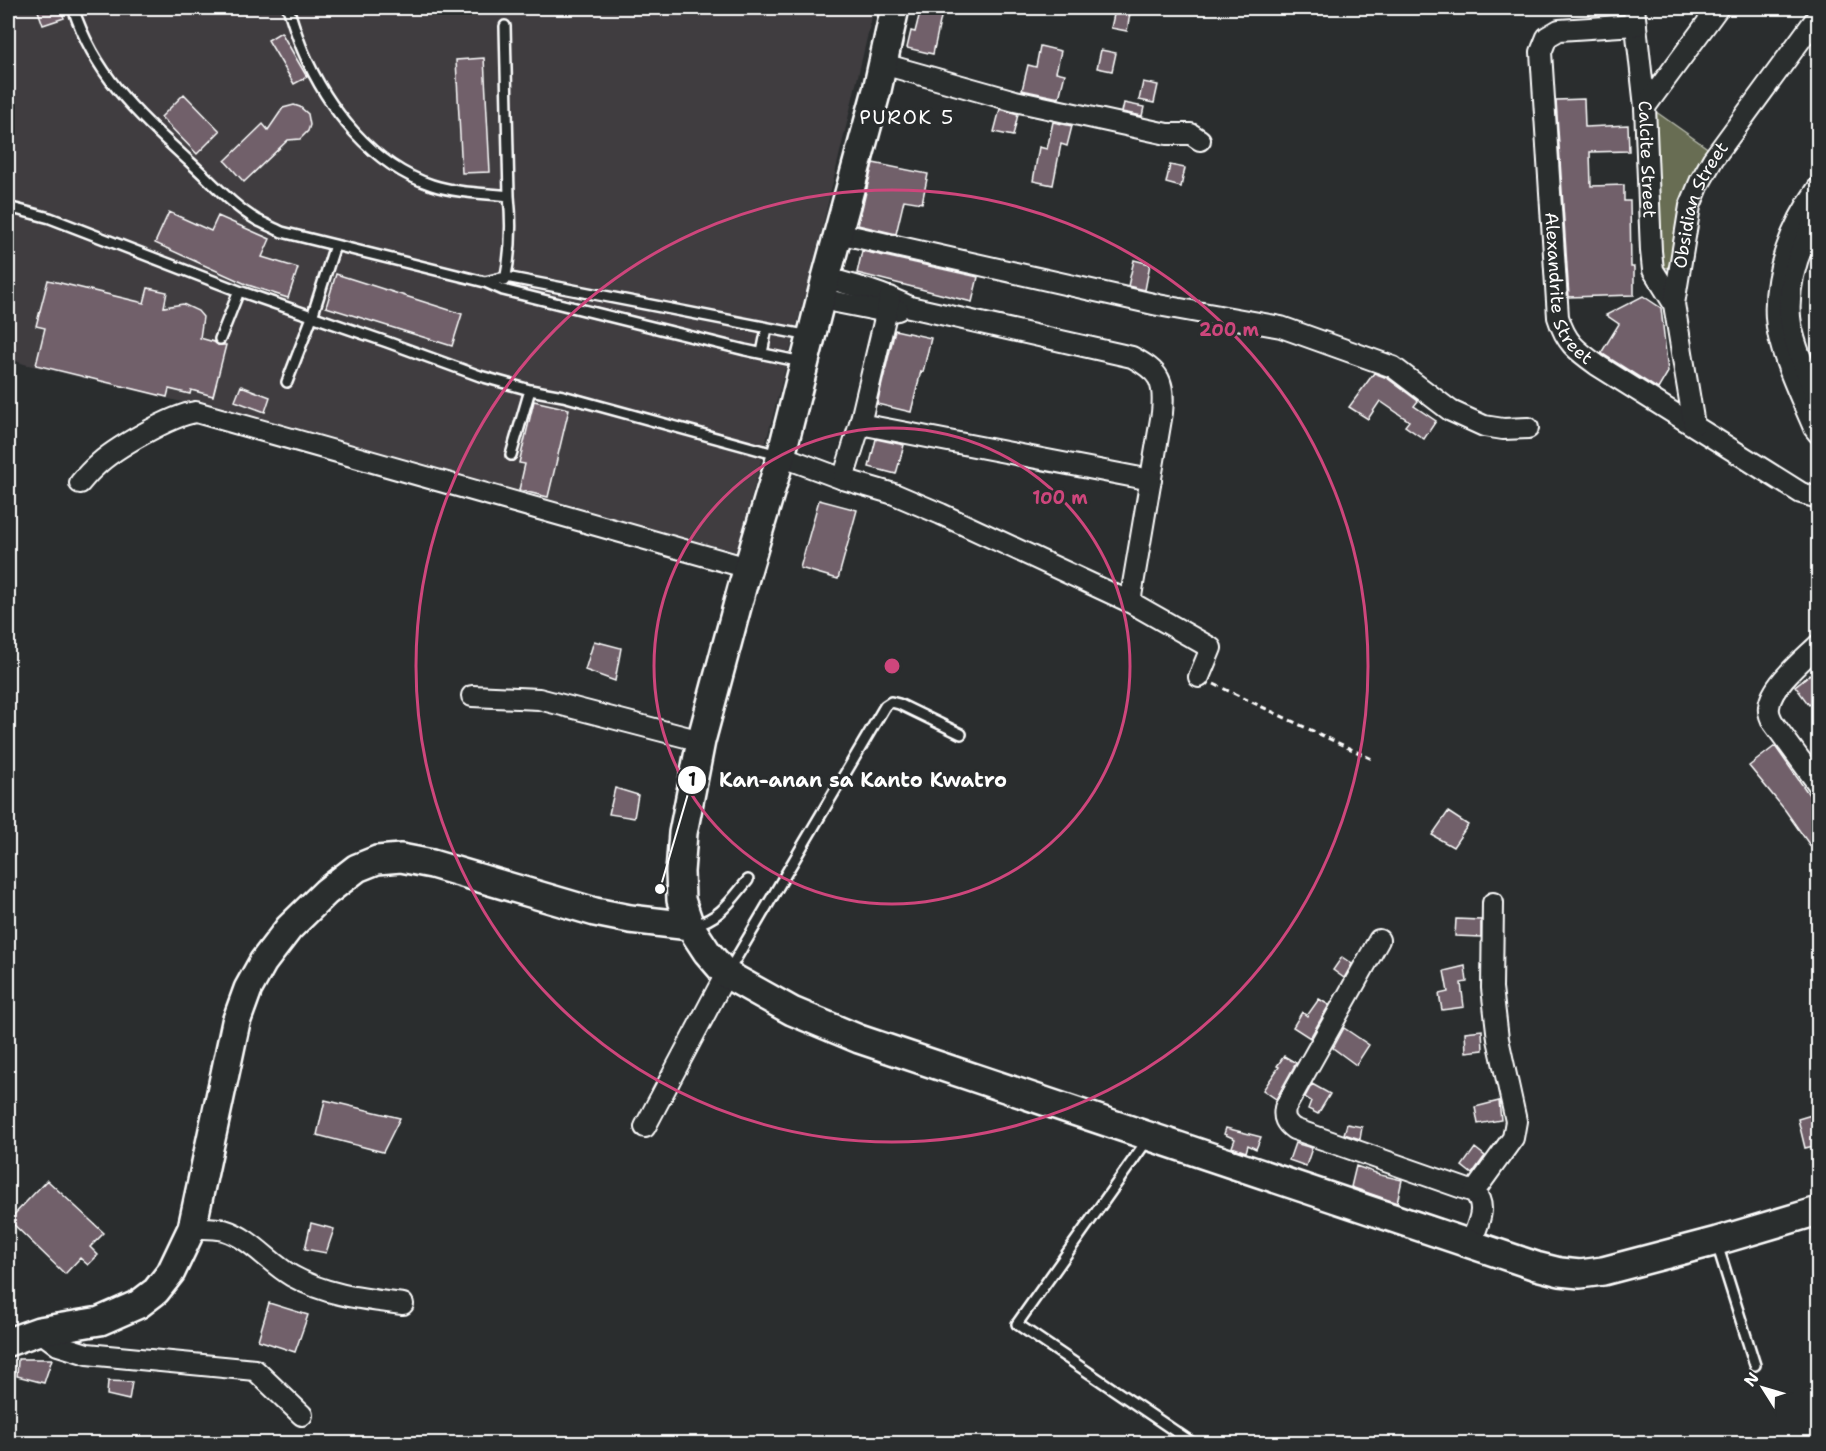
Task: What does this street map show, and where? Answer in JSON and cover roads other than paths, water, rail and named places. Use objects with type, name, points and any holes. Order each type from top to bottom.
[{"type":"street","points":[[895,8],[883,64],[781,456],[701,741],[684,833],[680,872],[681,900],[690,926],[707,952],[726,974],[792,1011],[859,1039],[1536,1266],[1560,1272],[1580,1274],[1603,1271],[1818,1211]]},
{"type":"street","points":[[1645,107],[1718,8]]},
{"type":"street","name":"Calcite Street","points":[[1635,16],[1645,107],[1653,270],[1674,304]]},
{"type":"street","name":"Alexandrite Street","points":[[1635,16],[1559,30],[1547,37],[1541,52],[1558,317],[1562,332],[1570,345],[1597,364],[1801,493],[1818,498]]},
{"type":"street","name":"Obsidian Street","points":[[1694,425],[1674,304],[1690,206],[1700,182],[1735,127],[1818,16]]},
{"type":"street","points":[[883,64],[1015,101],[1167,134],[1191,134],[1200,140]]},
{"type":"street","points":[[1818,188],[1796,225],[1782,261],[1776,319],[1781,343],[1818,433]]},
{"type":"street","points":[[1818,215],[1795,264],[1790,318],[1796,344],[1818,401]]},
{"type":"street","points":[[838,233],[1158,305],[1281,327],[1393,367],[1451,411],[1485,426],[1503,429],[1528,428]]},
{"type":"street","points":[[823,289],[1132,357],[1146,364],[1158,375],[1164,391],[1130,602]]},
{"type":"street","points":[[843,479],[860,424],[888,304]]},
{"type":"street","points":[[80,483],[97,464],[124,447],[171,420],[196,412],[748,568]]},
{"type":"street","points":[[860,424],[1151,480]]},
{"type":"street","points":[[781,456],[843,479],[894,494],[1130,602],[1211,648],[1199,677]]},
{"type":"street","points":[[1818,645],[1783,680],[1771,698],[1769,714],[1818,784]]},
{"type":"street","points":[[472,696],[539,699],[701,741]]},
{"type":"street","points":[[8,1342],[39,1331],[100,1321],[139,1304],[156,1291],[171,1272],[192,1228],[236,1022],[248,989],[263,962],[289,928],[326,892],[357,868],[377,860],[401,858],[432,864],[595,912],[630,919],[690,926]]},
{"type":"street","points":[[1474,1192],[1513,1138],[1516,1121],[1498,1039],[1492,988],[1493,903]]},
{"type":"street","points":[[1379,940],[1285,1108],[1285,1120],[1294,1129],[1474,1192],[1479,1197],[1482,1208],[1471,1243]]},
{"type":"street","points":[[645,1127],[726,974]]},
{"type":"street","points":[[192,1228],[225,1230],[242,1239],[292,1276],[338,1295],[403,1304]]},
{"type":"street","points":[[39,1331],[58,1345],[80,1353],[255,1370],[302,1415]]},
{"type":"lane","points":[[74,8],[82,35],[107,78],[139,115],[238,206],[257,220],[282,232],[485,282],[503,290],[692,338],[804,363]]},
{"type":"lane","points":[[288,8],[303,51],[326,94],[340,116],[381,157],[404,173],[432,185],[457,191],[509,196]]},
{"type":"lane","points":[[503,290],[511,234],[505,26]]},
{"type":"lane","points":[[8,207],[50,218],[239,291],[480,376],[530,390],[563,396],[781,456]]},
{"type":"lane","points":[[287,382],[312,317],[335,245]]},
{"type":"lane","points":[[485,282],[506,277],[811,336]]},
{"type":"lane","points":[[220,339],[239,291]]},
{"type":"lane","points":[[762,353],[768,328]]},
{"type":"lane","points":[[511,455],[530,390]]},
{"type":"lane","points":[[726,974],[885,706],[891,702],[899,704],[961,734]]},
{"type":"lane","points":[[690,926],[707,922],[717,916],[748,880]]},
{"type":"lane","points":[[1149,1137],[1017,1324],[1194,1443]]},
{"type":"lane","points":[[1716,1241],[1755,1365]]},
{"type":"place","name":"Kan-anan sa Kanto Kwatro","points":[[660,889]]},
{"type":"district","name":"PUROK 5","points":[[907,117]]}]
